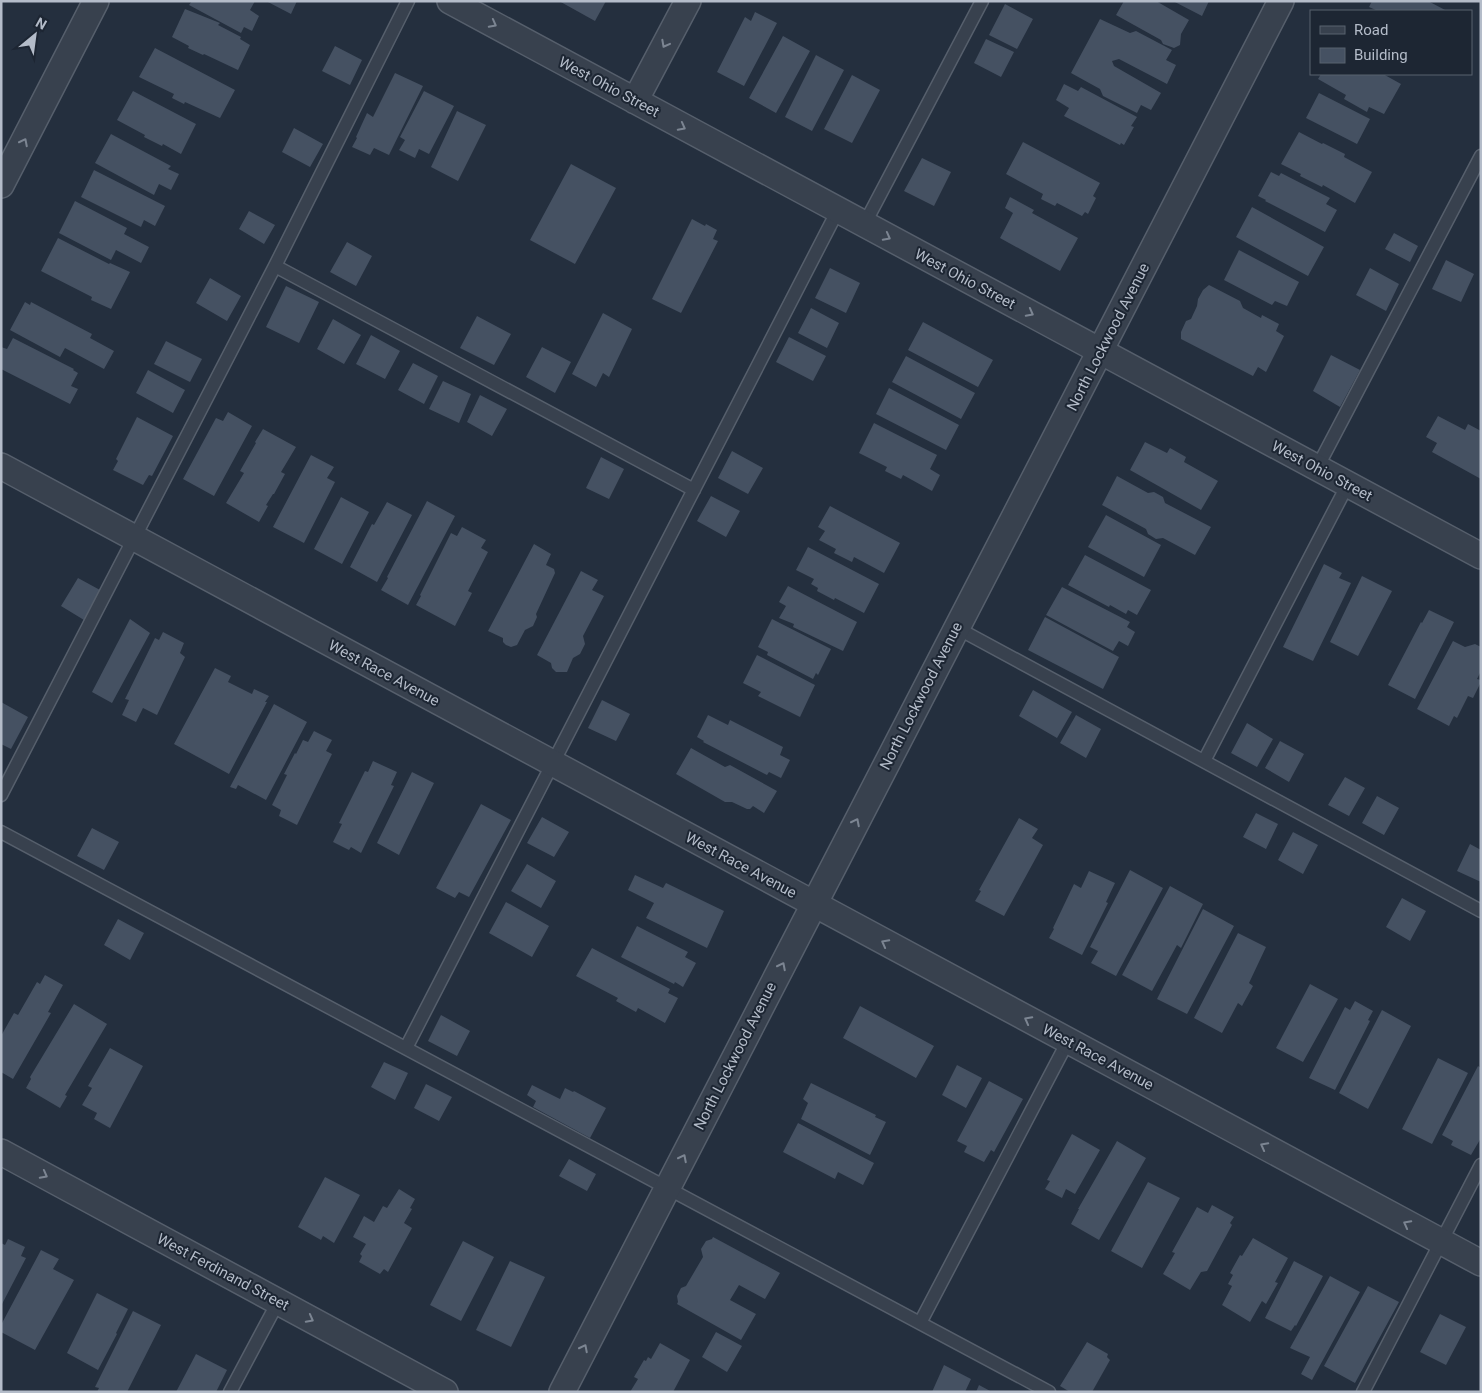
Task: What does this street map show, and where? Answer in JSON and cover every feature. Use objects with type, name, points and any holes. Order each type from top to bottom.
[{"type":"street","points":[[1,185],[96,1]]},
{"type":"street","name":"West Ohio Street","points":[[450,1],[1481,556]]},
{"type":"street","points":[[635,101],[688,1]]},
{"type":"street","name":"North Lockwood Avenue","points":[[562,1392],[1281,1]]},
{"type":"street","name":"West Race Avenue","points":[[1,466],[1481,1263]]},
{"type":"street","name":"West Ferdinand Street","points":[[1,1152],[444,1392]]},
{"type":"lane","points":[[1,795],[275,266],[408,1]]},
{"type":"lane","points":[[864,224],[982,1]]},
{"type":"lane","points":[[1317,468],[1481,156]]},
{"type":"lane","points":[[406,1048],[838,210]]},
{"type":"lane","points":[[275,266],[694,490]]},
{"type":"lane","points":[[1204,761],[1348,484]]},
{"type":"lane","points":[[957,628],[1481,911]]},
{"type":"lane","points":[[1,832],[1049,1392]]},
{"type":"lane","points":[[920,1323],[1068,1041]]},
{"type":"lane","points":[[1363,1392],[1481,1165]]},
{"type":"lane","points":[[230,1392],[278,1302]]},
{"type":"building","points":[[192,1],[255,1],[250,10],[259,16],[252,31],[244,27],[241,33],[189,5]]},
{"type":"building","points":[[266,1],[297,1],[291,14]]},
{"type":"building","points":[[559,1],[606,1],[595,21]]},
{"type":"building","points":[[1124,1],[1156,1],[1189,20],[1181,34],[1180,45],[1174,48],[1163,44],[1161,40],[1116,15]]},
{"type":"building","points":[[1173,1],[1209,1],[1202,16]]},
{"type":"building","points":[[1372,1],[1428,1],[1445,10],[1376,10],[1369,7]]},
{"type":"building","points":[[1005,4],[1033,19],[1017,49],[989,35]]},
{"type":"building","points":[[185,9],[220,23],[218,25],[241,37],[240,39],[250,45],[238,70],[188,48],[189,46],[172,37]]},
{"type":"building","points":[[755,12],[777,23],[744,86],[717,72],[745,17],[751,21]]},
{"type":"building","points":[[1100,19],[1130,33],[1136,31],[1172,50],[1166,60],[1176,65],[1167,84],[1119,59],[1112,61],[1114,66],[1161,93],[1151,110],[1141,105],[1137,113],[1103,96],[1100,89],[1071,73]]},
{"type":"building","points":[[783,36],[810,51],[776,113],[749,98]]},
{"type":"building","points":[[986,39],[1014,52],[1001,77],[974,63]]},
{"type":"building","points":[[335,46],[362,60],[350,85],[322,71]]},
{"type":"building","points":[[155,48],[235,90],[220,118],[172,98],[174,94],[139,77]]},
{"type":"building","points":[[816,55],[844,70],[812,131],[785,117]]},
{"type":"building","points":[[395,73],[423,86],[389,155],[374,148],[370,155],[352,147],[367,113],[373,117]]},
{"type":"building","points":[[852,75],[880,90],[852,143],[824,129]]},
{"type":"building","points":[[1320,75],[1385,75],[1401,84],[1384,114],[1369,107],[1367,112],[1344,99],[1346,95],[1318,79]]},
{"type":"building","points":[[1064,84],[1078,91],[1081,87],[1137,117],[1131,126],[1134,127],[1124,145],[1121,143],[1120,145],[1064,116],[1069,108],[1056,100]]},
{"type":"building","points":[[133,91],[196,124],[181,154],[163,144],[162,146],[144,137],[145,135],[117,120]]},
{"type":"building","points":[[424,91],[454,106],[429,154],[419,149],[415,158],[399,150],[405,140],[400,137]]},
{"type":"building","points":[[1319,93],[1370,119],[1357,144],[1306,118]]},
{"type":"building","points":[[457,111],[486,125],[458,181],[431,167]]},
{"type":"building","points":[[294,128],[323,144],[310,167],[282,152]]},
{"type":"building","points":[[1299,132],[1345,154],[1344,157],[1372,172],[1355,203],[1323,185],[1322,187],[1300,176],[1301,174],[1281,164]]},
{"type":"building","points":[[111,134],[171,166],[168,169],[179,174],[171,190],[159,184],[154,195],[95,163]]},
{"type":"building","points":[[1023,142],[1100,183],[1093,196],[1096,198],[1088,214],[1085,212],[1082,216],[1057,203],[1055,206],[1041,199],[1043,194],[1006,174]]},
{"type":"building","points":[[922,158],[951,172],[934,206],[904,191]]},
{"type":"building","points":[[571,164],[616,188],[575,264],[530,240]]},
{"type":"building","points":[[94,170],[165,206],[155,226],[144,220],[141,227],[81,197]]},
{"type":"building","points":[[1271,172],[1279,176],[1281,173],[1330,198],[1326,204],[1337,210],[1325,232],[1258,196]]},
{"type":"building","points":[[1010,197],[1034,210],[1032,213],[1078,238],[1060,271],[1000,238],[1013,213],[1005,208]]},
{"type":"building","points":[[75,201],[127,228],[124,234],[149,247],[141,263],[116,250],[111,260],[59,233]]},
{"type":"building","points":[[1252,207],[1324,247],[1308,276],[1236,237]]},
{"type":"building","points":[[249,211],[275,225],[264,244],[239,229]]},
{"type":"building","points":[[692,219],[717,230],[713,239],[718,241],[681,313],[652,299]]},
{"type":"building","points":[[1394,233],[1418,246],[1410,262],[1385,249]]},
{"type":"building","points":[[58,238],[109,264],[130,272],[111,309],[91,300],[92,297],[41,271]]},
{"type":"building","points":[[347,242],[372,256],[356,286],[330,272]]},
{"type":"building","points":[[1239,250],[1299,282],[1287,306],[1275,301],[1272,305],[1224,280]]},
{"type":"building","points":[[1446,260],[1474,274],[1461,302],[1432,289]]},
{"type":"building","points":[[830,268],[860,283],[846,313],[815,298]]},
{"type":"building","points":[[1370,268],[1399,284],[1386,311],[1356,295]]},
{"type":"building","points":[[210,278],[241,296],[227,321],[196,303]]},
{"type":"building","points":[[1209,285],[1240,301],[1243,308],[1261,318],[1262,315],[1279,324],[1276,331],[1284,336],[1266,372],[1258,367],[1253,376],[1181,339],[1181,332],[1186,321],[1191,319],[1198,299],[1203,290]]},
{"type":"building","points":[[286,286],[319,302],[299,343],[266,327]]},
{"type":"building","points":[[25,302],[30,305],[31,302],[92,334],[90,338],[114,351],[104,369],[65,348],[60,357],[10,330]]},
{"type":"building","points":[[811,308],[839,323],[827,348],[798,333]]},
{"type":"building","points":[[603,313],[632,329],[609,377],[603,373],[596,387],[572,374]]},
{"type":"building","points":[[477,316],[511,334],[494,365],[460,348]]},
{"type":"building","points":[[333,319],[361,335],[344,364],[317,349]]},
{"type":"building","points":[[923,322],[993,360],[978,387],[908,350]]},
{"type":"building","points":[[371,335],[400,351],[385,379],[356,364]]},
{"type":"building","points":[[789,337],[826,356],[813,381],[776,362]]},
{"type":"building","points":[[13,338],[74,369],[78,373],[71,386],[78,389],[70,404],[1,369],[1,347],[7,349]]},
{"type":"building","points":[[166,341],[202,359],[190,382],[154,364]]},
{"type":"building","points":[[542,347],[571,362],[555,393],[526,377]]},
{"type":"building","points":[[1331,355],[1360,370],[1340,407],[1313,391]]},
{"type":"building","points":[[906,356],[975,393],[961,419],[892,382]]},
{"type":"building","points":[[413,363],[438,376],[424,404],[398,390]]},
{"type":"building","points":[[148,370],[185,390],[173,413],[136,393]]},
{"type":"building","points":[[443,381],[471,394],[459,423],[429,409]]},
{"type":"building","points":[[889,388],[959,425],[946,450],[876,414]]},
{"type":"building","points":[[480,395],[507,409],[492,436],[467,422]]},
{"type":"building","points":[[228,412],[252,426],[214,496],[183,479],[216,418],[223,421]]},
{"type":"building","points":[[1438,416],[1465,430],[1468,424],[1481,431],[1481,479],[1432,452],[1437,443],[1426,437]]},
{"type":"building","points":[[137,417],[173,436],[152,476],[149,475],[143,485],[113,470],[118,461],[116,459]]},
{"type":"building","points":[[874,423],[937,455],[930,469],[940,475],[932,491],[903,475],[901,479],[885,471],[887,467],[859,453]]},
{"type":"building","points":[[263,429],[296,447],[281,472],[285,474],[266,505],[268,506],[259,522],[226,503],[244,473],[240,471]]},
{"type":"building","points":[[1145,442],[1167,453],[1170,448],[1186,457],[1184,462],[1218,481],[1201,510],[1130,470]]},
{"type":"building","points":[[732,451],[763,468],[748,494],[718,478]]},
{"type":"building","points":[[311,455],[334,467],[327,478],[335,482],[304,543],[273,527]]},
{"type":"building","points":[[601,457],[624,469],[609,499],[586,488]]},
{"type":"building","points":[[1117,476],[1148,493],[1154,492],[1163,497],[1165,503],[1211,527],[1195,555],[1163,538],[1156,539],[1148,534],[1146,529],[1102,505]]},
{"type":"building","points":[[711,496],[740,511],[726,537],[697,521]]},
{"type":"building","points":[[341,497],[369,512],[342,564],[314,549]]},
{"type":"building","points":[[427,501],[455,516],[408,605],[381,590]]},
{"type":"building","points":[[387,502],[412,515],[377,582],[350,567],[372,524],[374,525]]},
{"type":"building","points":[[830,506],[900,543],[884,573],[854,557],[852,562],[834,553],[836,549],[819,540],[825,531],[818,527]]},
{"type":"building","points":[[1106,515],[1161,545],[1144,577],[1088,547]]},
{"type":"building","points":[[462,527],[486,540],[481,548],[488,552],[468,591],[472,593],[455,626],[416,605],[451,533],[457,536]]},
{"type":"building","points":[[534,544],[551,554],[546,565],[554,569],[555,573],[536,614],[537,617],[533,626],[525,630],[517,645],[511,647],[503,642],[503,638],[488,631]]},
{"type":"building","points":[[808,547],[879,584],[864,613],[817,591],[818,588],[811,584],[814,579],[796,570]]},
{"type":"building","points":[[1085,555],[1151,590],[1137,615],[1128,610],[1126,614],[1110,605],[1109,607],[1068,585]]},
{"type":"building","points":[[1324,564],[1342,573],[1339,578],[1351,583],[1313,661],[1283,647]]},
{"type":"building","points":[[581,571],[598,580],[592,590],[604,596],[583,636],[585,644],[580,654],[573,658],[567,672],[556,672],[552,668],[551,663],[537,655]]},
{"type":"building","points":[[1362,576],[1392,591],[1358,656],[1330,642]]},
{"type":"building","points":[[78,578],[100,590],[84,620],[61,606]]},
{"type":"building","points":[[788,586],[857,622],[843,651],[793,627],[794,624],[779,618],[786,606],[779,602]]},
{"type":"building","points":[[1062,587],[1130,622],[1127,627],[1135,632],[1128,646],[1119,641],[1113,651],[1046,615]]},
{"type":"building","points":[[1429,610],[1454,622],[1415,699],[1388,685]]},
{"type":"building","points":[[1045,617],[1119,657],[1103,689],[1028,650]]},
{"type":"building","points":[[130,619],[150,633],[112,703],[92,692]]},
{"type":"building","points":[[772,619],[831,649],[818,675],[816,673],[813,679],[767,655],[768,652],[758,647]]},
{"type":"building","points":[[163,632],[184,643],[180,653],[185,657],[157,715],[143,708],[136,722],[122,715],[129,700],[125,699],[155,638],[159,640]]},
{"type":"building","points":[[1453,641],[1465,647],[1475,644],[1481,647],[1481,671],[1477,679],[1481,680],[1481,682],[1473,698],[1468,696],[1457,718],[1454,716],[1449,726],[1417,709]]},
{"type":"building","points":[[757,655],[815,685],[800,717],[758,696],[761,692],[743,683]]},
{"type":"building","points":[[215,668],[231,676],[228,682],[252,694],[254,689],[269,696],[229,774],[174,744]]},
{"type":"building","points":[[1033,690],[1072,712],[1057,738],[1019,716]]},
{"type":"building","points":[[602,700],[630,714],[616,741],[588,728]]},
{"type":"building","points":[[1,702],[28,717],[11,749],[1,744]]},
{"type":"building","points":[[274,704],[307,722],[266,800],[238,785],[236,789],[230,787]]},
{"type":"building","points":[[708,715],[728,725],[730,720],[783,747],[780,755],[790,760],[781,778],[769,772],[767,775],[703,742],[697,737]]},
{"type":"building","points":[[1076,715],[1101,729],[1086,758],[1060,743]]},
{"type":"building","points":[[1247,723],[1273,739],[1257,767],[1231,753]]},
{"type":"building","points":[[314,731],[332,740],[326,751],[332,754],[297,825],[279,816],[281,810],[272,805],[287,775],[284,774],[295,753],[303,740],[308,742]]},
{"type":"building","points":[[1280,741],[1304,754],[1289,782],[1265,768]]},
{"type":"building","points":[[691,748],[725,767],[730,765],[777,791],[764,813],[753,806],[747,809],[732,802],[725,802],[676,774]]},
{"type":"building","points":[[373,761],[397,772],[391,785],[394,786],[361,853],[351,847],[349,850],[333,842],[342,824],[339,823],[365,771],[368,772]]},
{"type":"building","points":[[412,772],[434,783],[399,855],[377,843]]},
{"type":"building","points":[[1345,777],[1365,788],[1349,816],[1328,805]]},
{"type":"building","points":[[1377,796],[1399,808],[1384,835],[1362,823]]},
{"type":"building","points":[[481,804],[511,820],[469,897],[459,892],[455,898],[436,888]]},
{"type":"building","points":[[1256,813],[1278,824],[1266,849],[1243,837]]},
{"type":"building","points":[[542,817],[569,832],[554,857],[527,843]]},
{"type":"building","points":[[1019,818],[1038,829],[1032,838],[1043,845],[1004,916],[975,901],[981,891],[979,890]]},
{"type":"building","points":[[92,828],[119,842],[104,870],[77,856]]},
{"type":"building","points":[[1293,832],[1318,845],[1303,874],[1278,860]]},
{"type":"building","points":[[1470,844],[1481,850],[1481,882],[1457,871]]},
{"type":"building","points":[[527,864],[556,881],[541,908],[511,891]]},
{"type":"building","points":[[1130,870],[1163,888],[1116,976],[1091,963],[1098,951],[1090,947]]},
{"type":"building","points":[[1089,871],[1115,883],[1106,902],[1108,903],[1082,955],[1049,938],[1074,884],[1081,888]]},
{"type":"building","points":[[635,875],[663,888],[666,883],[724,911],[707,948],[646,918],[654,903],[628,890]]},
{"type":"building","points":[[1170,886],[1203,904],[1181,948],[1177,945],[1152,991],[1122,975]]},
{"type":"building","points":[[1402,898],[1426,911],[1410,941],[1386,927]]},
{"type":"building","points":[[506,902],[549,926],[532,957],[489,933]]},
{"type":"building","points":[[1203,909],[1234,926],[1187,1014],[1157,999]]},
{"type":"building","points":[[118,919],[144,933],[130,960],[104,945]]},
{"type":"building","points":[[637,926],[688,952],[685,957],[696,963],[683,987],[621,957]]},
{"type":"building","points":[[1238,933],[1266,947],[1249,983],[1253,986],[1242,1006],[1238,1003],[1222,1033],[1194,1018]]},
{"type":"building","points":[[592,948],[670,989],[668,993],[678,998],[665,1023],[638,1008],[636,1012],[616,1001],[618,998],[576,976]]},
{"type":"building","points":[[45,975],[63,985],[48,1012],[51,1013],[13,1079],[1,1072],[1,1036],[14,1013],[18,1015],[37,982],[40,984]]},
{"type":"building","points":[[1310,984],[1338,999],[1303,1062],[1276,1048]]},
{"type":"building","points":[[1355,1001],[1373,1011],[1368,1020],[1370,1021],[1335,1090],[1309,1078],[1345,1007],[1350,1010]]},
{"type":"building","points":[[74,1004],[107,1024],[65,1095],[67,1096],[60,1108],[26,1088],[31,1079],[30,1077]]},
{"type":"building","points":[[860,1006],[934,1046],[916,1078],[843,1038]]},
{"type":"building","points":[[1382,1010],[1411,1026],[1368,1109],[1339,1093]]},
{"type":"building","points":[[441,1015],[470,1031],[457,1056],[428,1041]]},
{"type":"building","points":[[110,1048],[143,1066],[110,1128],[94,1119],[97,1113],[82,1105],[92,1088],[88,1086]]},
{"type":"building","points":[[1438,1058],[1468,1073],[1432,1144],[1402,1129]]},
{"type":"building","points":[[384,1062],[408,1073],[395,1100],[371,1087]]},
{"type":"building","points":[[957,1065],[982,1078],[966,1108],[942,1095]]},
{"type":"building","points":[[1478,1066],[1481,1068],[1481,1138],[1471,1155],[1451,1145],[1453,1141],[1442,1135]]},
{"type":"building","points":[[989,1081],[1023,1099],[994,1152],[991,1150],[984,1162],[964,1152],[967,1146],[957,1141]]},
{"type":"building","points":[[811,1083],[876,1115],[875,1117],[886,1122],[870,1155],[801,1119],[808,1103],[803,1099]]},
{"type":"building","points":[[426,1084],[452,1097],[439,1121],[414,1108]]},
{"type":"building","points":[[532,1085],[560,1099],[565,1088],[606,1108],[590,1138],[533,1107],[536,1101],[527,1095]]},
{"type":"building","points":[[798,1123],[874,1163],[863,1185],[838,1172],[835,1179],[783,1152]]},
{"type":"building","points":[[1072,1134],[1100,1150],[1075,1194],[1066,1189],[1062,1198],[1045,1189],[1050,1181],[1047,1180]]},
{"type":"building","points":[[1117,1141],[1146,1158],[1099,1240],[1071,1224]]},
{"type":"building","points":[[569,1159],[596,1174],[587,1191],[559,1176]]},
{"type":"building","points":[[325,1177],[360,1195],[334,1243],[323,1236],[321,1240],[298,1227]]},
{"type":"building","points":[[1148,1182],[1180,1198],[1142,1268],[1111,1251]]},
{"type":"building","points":[[399,1189],[415,1199],[404,1223],[412,1228],[388,1272],[384,1269],[380,1274],[359,1262],[362,1256],[360,1254],[366,1244],[353,1237],[364,1216],[374,1222],[383,1206],[387,1208]]},
{"type":"building","points":[[1212,1205],[1234,1217],[1230,1223],[1232,1225],[1207,1271],[1201,1272],[1190,1290],[1163,1274],[1175,1253],[1172,1252],[1197,1207],[1208,1213]]},
{"type":"building","points":[[713,1237],[780,1273],[765,1299],[739,1285],[730,1300],[756,1314],[741,1340],[677,1304],[677,1296],[681,1288],[686,1286],[703,1257],[701,1249],[706,1241]]},
{"type":"building","points":[[1253,1238],[1288,1258],[1275,1282],[1278,1283],[1266,1304],[1262,1301],[1250,1322],[1222,1305],[1232,1286],[1228,1284],[1233,1275],[1230,1273],[1240,1255],[1242,1256]]},
{"type":"building","points":[[8,1239],[25,1247],[21,1256],[26,1258],[1,1306],[1,1243],[5,1245]]},
{"type":"building","points":[[463,1241],[494,1257],[461,1321],[430,1305]]},
{"type":"building","points":[[41,1250],[59,1259],[53,1269],[74,1280],[35,1350],[1,1332],[1,1325]]},
{"type":"building","points":[[510,1261],[545,1277],[511,1347],[476,1330]]},
{"type":"building","points":[[1294,1261],[1323,1276],[1296,1326],[1291,1331],[1265,1318]]},
{"type":"building","points":[[1330,1276],[1360,1292],[1312,1380],[1301,1374],[1310,1357],[1290,1348]]},
{"type":"building","points":[[1368,1286],[1399,1302],[1355,1383],[1324,1366]]},
{"type":"building","points":[[97,1293],[128,1309],[98,1370],[67,1353]]},
{"type":"building","points":[[133,1311],[161,1325],[127,1392],[97,1392],[99,1388],[95,1387]]},
{"type":"building","points":[[1440,1314],[1466,1327],[1446,1365],[1420,1352]]},
{"type":"building","points":[[716,1332],[742,1346],[727,1372],[702,1357]]},
{"type":"building","points":[[1087,1342],[1108,1354],[1107,1357],[1110,1360],[1092,1392],[1070,1392],[1060,1386]]},
{"type":"building","points":[[660,1343],[690,1360],[673,1392],[630,1392],[638,1379],[634,1377],[644,1360],[646,1361],[648,1357],[651,1359]]},
{"type":"building","points":[[196,1354],[227,1370],[216,1392],[176,1392]]},
{"type":"building","points":[[944,1365],[971,1379],[965,1392],[932,1392]]},
{"type":"building","points":[[979,1385],[992,1392],[976,1392]]}]
